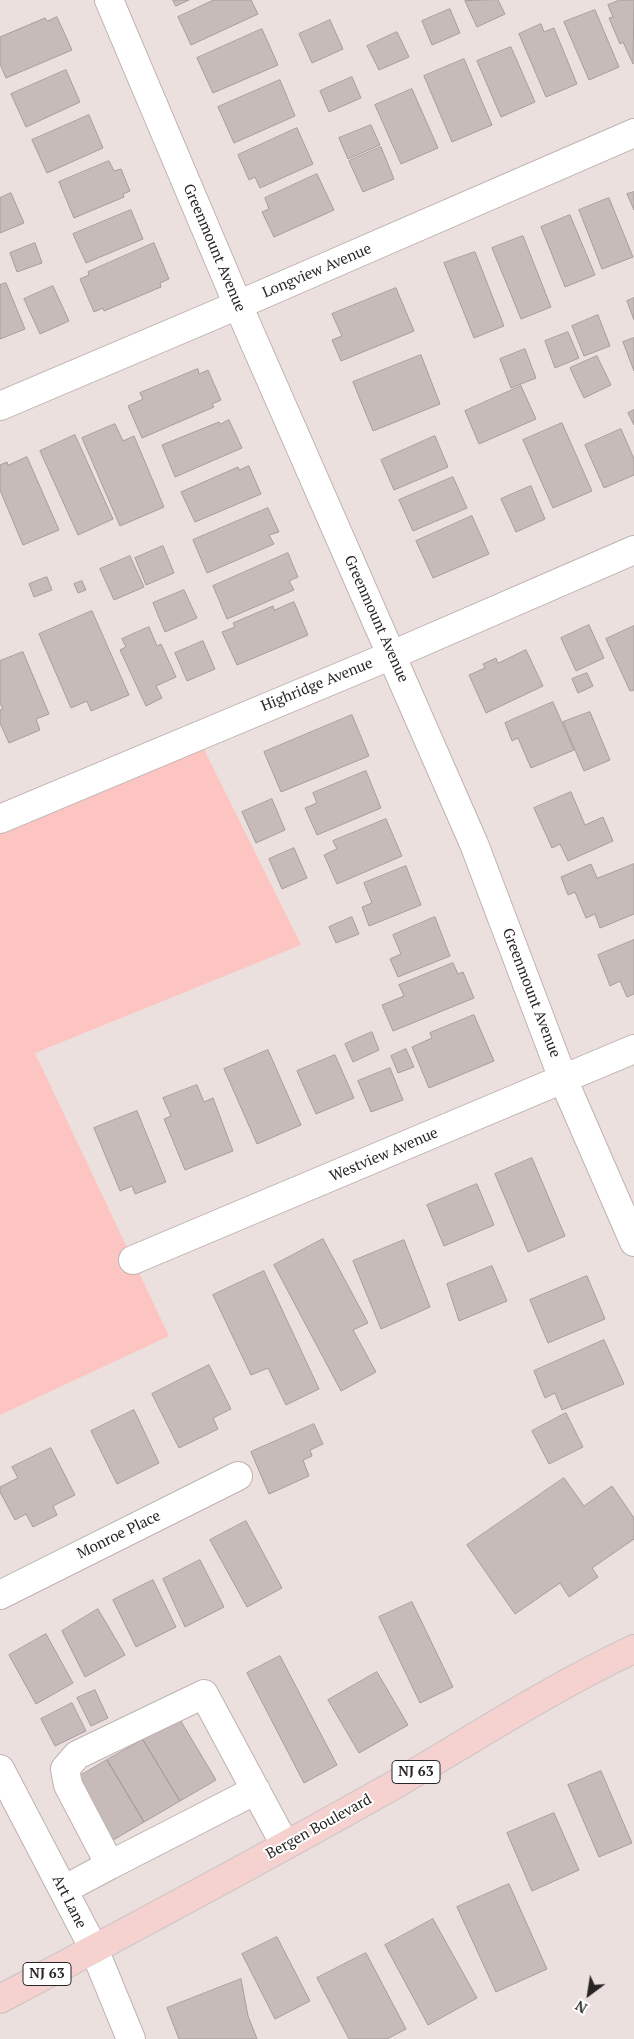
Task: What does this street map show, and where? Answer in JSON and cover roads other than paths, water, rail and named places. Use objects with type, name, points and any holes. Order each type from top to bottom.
[{"type":"main road","name":"Bergen Boulevard","points":[[0,1999],[401,1781],[592,1669],[634,1649]]},
{"type":"street","name":"Greenmount Avenue","points":[[109,0],[238,305],[474,844],[563,1079],[634,1242]]},
{"type":"street","name":"Longview Avenue","points":[[0,406],[634,133]]},
{"type":"street","name":"Highridge Avenue","points":[[0,819],[392,655],[634,550]]},
{"type":"street","name":"Westview Avenue","points":[[133,1260],[634,1049]]},
{"type":"street","name":"Monroe Place","points":[[0,1595],[238,1476]]},
{"type":"street","points":[[110,1865],[68,1785],[65,1769],[77,1754],[204,1694],[285,1845]]},
{"type":"street","name":"Art Lane","points":[[0,1768],[94,1949],[131,2039]]},
{"type":"street","points":[[63,1890],[256,1790]]}]
